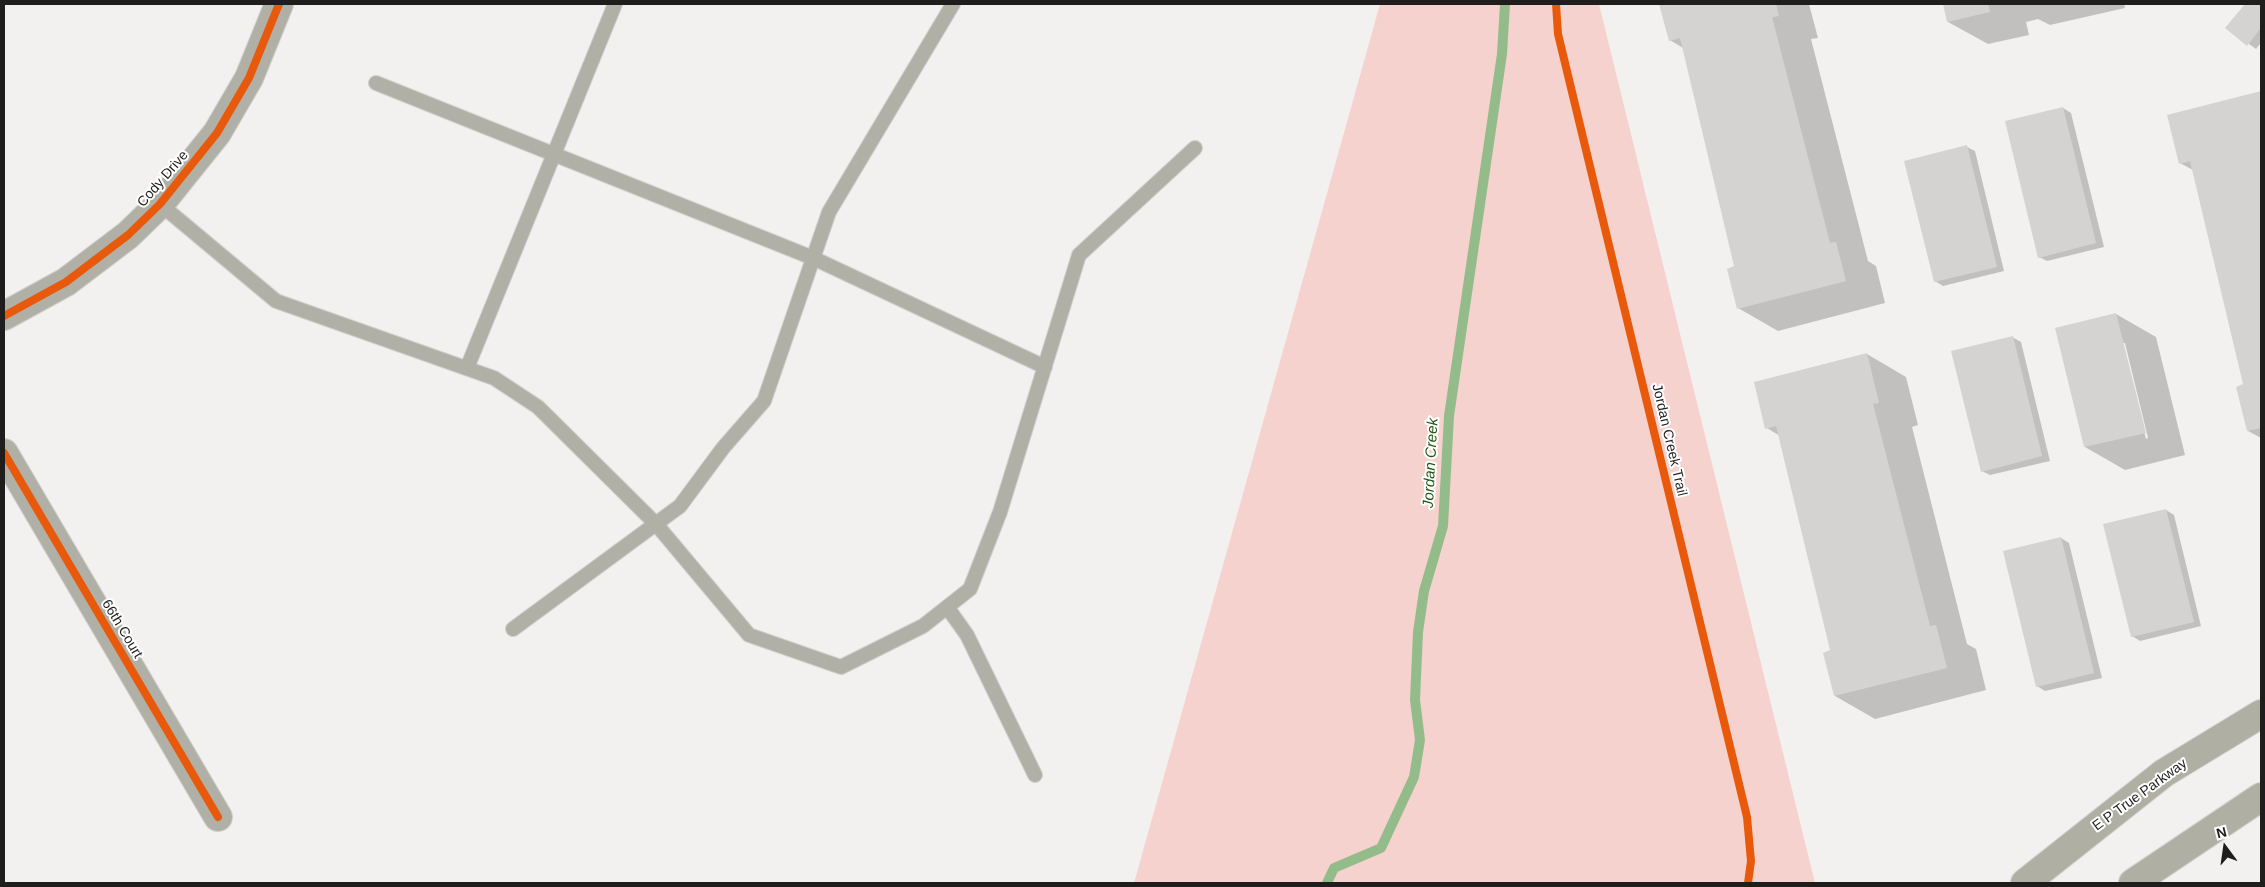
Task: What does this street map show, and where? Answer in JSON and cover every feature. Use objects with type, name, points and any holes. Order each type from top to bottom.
[{"type":"main road","name":"E P True Parkway","points":[[2025,883],[2164,773],[2261,714]]},
{"type":"main road","points":[[2133,883],[2261,797]]},
{"type":"street","name":"Cody Drive","points":[[4,316],[66,282],[118,243],[160,204],[216,133],[249,78],[279,4]]},
{"type":"street","name":"66th Court","points":[[4,453],[218,817]]},
{"type":"lane","points":[[467,368],[615,4]]},
{"type":"lane","points":[[513,629],[680,506],[723,448],[764,401],[829,212],[953,4]]},
{"type":"lane","points":[[376,83],[813,258],[1045,367]]},
{"type":"lane","points":[[160,204],[276,301],[494,378],[538,407],[656,524],[749,635],[841,667],[923,626],[970,589],[1000,512],[1079,255],[1195,148]]},
{"type":"lane","points":[[947,607],[967,635],[1035,775]]},
{"type":"shaded area","points":[[1380,4],[1599,4],[1815,883],[1134,883]]},
{"type":"building","points":[[1659,4],[1776,4],[1779,16],[1772,17],[1830,243],[1836,242],[1846,281],[1737,309],[1727,269],[1734,266],[1680,38],[1669,41]]},
{"type":"building","points":[[1943,4],[1988,4],[1990,12],[1947,22]]},
{"type":"building","points":[[2245,4],[2261,4],[2261,28],[2247,46],[2225,28]]},
{"type":"building","points":[[2261,91],[2261,428],[2247,431],[2236,387],[2243,384],[2190,161],[2179,164],[2167,115]]},
{"type":"building","points":[[2063,107],[2096,243],[2038,258],[2005,121]]},
{"type":"building","points":[[1967,145],[1997,267],[1934,282],[1904,161]]},
{"type":"building","points":[[2116,313],[2146,433],[2084,447],[2055,328]]},
{"type":"building","points":[[2013,336],[2042,456],[1981,472],[1951,351]]},
{"type":"building","points":[[1867,353],[1879,403],[1873,404],[1930,626],[1936,625],[1947,668],[1834,696],[1823,653],[1830,650],[1776,426],[1765,429],[1754,382]]},
{"type":"building","points":[[2166,509],[2194,622],[2131,637],[2103,524]]},
{"type":"building","points":[[2061,537],[2094,673],[2036,687],[2003,551]]},
{"type":"waterway","name":"Jordan Creek","points":[[1327,883],[1334,868],[1381,848],[1414,777],[1420,740],[1415,700],[1418,632],[1424,591],[1443,526],[1449,416],[1502,54],[1505,4]]},
{"type":"cycle path","points":[[4,316],[66,282],[128,235],[160,204],[217,133],[249,78],[279,4]]},
{"type":"cycle path","name":"Jordan Creek Trail","points":[[1556,4],[1558,34],[1747,817],[1751,861],[1748,883]]},
{"type":"cycle path","points":[[4,453],[218,817]]}]
